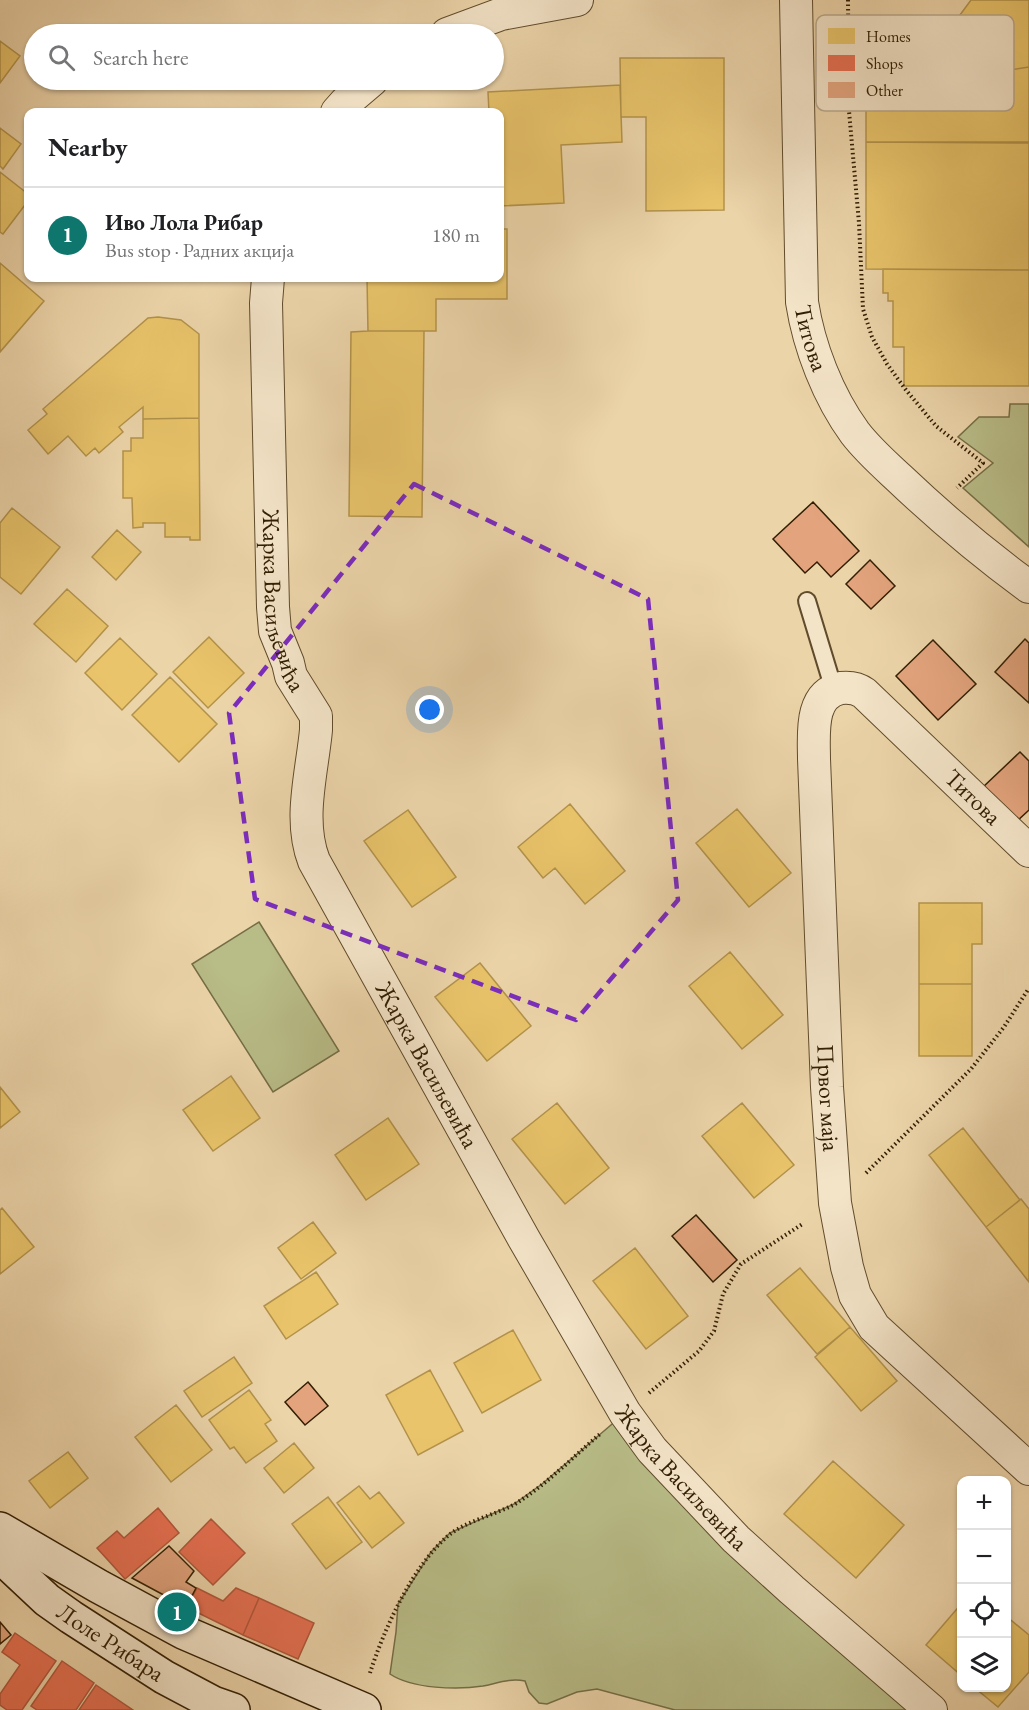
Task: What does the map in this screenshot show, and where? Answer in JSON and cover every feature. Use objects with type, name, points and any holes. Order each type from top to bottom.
[{"type":"main road","points":[[0,1529],[183,1632],[364,1710]]},
{"type":"main road","name":"Лоле Рибара","points":[[0,1556],[47,1600],[71,1617],[164,1677],[213,1703],[233,1710]]},
{"type":"street","points":[[474,24],[501,14],[577,0]]},
{"type":"street","name":"Титова","points":[[796,0],[802,302],[807,331],[820,365],[842,412],[864,444],[938,513],[1000,566],[1029,587]]},
{"type":"street","points":[[341,108],[360,90]]},
{"type":"street","name":"Жарка Васиљевића","points":[[268,282],[273,608],[275,631],[291,676],[316,716],[306,816],[309,848],[314,861],[524,1239],[625,1413],[652,1450],[736,1539],[931,1710]]},
{"type":"street","name":"Титова","points":[[849,691],[1029,851]]},
{"type":"street","name":"Првог маја","points":[[849,691],[825,697],[817,707],[814,726],[827,1088],[835,1203],[847,1267],[855,1295],[874,1327],[1029,1469]]},
{"type":"lane","points":[[807,601],[849,691]]},
{"type":"path","points":[[848,0],[848,15]]},
{"type":"path","points":[[849,111],[859,224],[859,272],[863,309],[872,337],[906,390],[936,426],[983,463],[950,495]]},
{"type":"path","points":[[898,1142],[971,1069],[1004,1027],[1029,988]]},
{"type":"path","points":[[370,1673],[398,1604],[431,1552],[450,1533],[514,1504],[542,1484],[677,1371],[699,1350],[714,1331],[723,1294],[741,1264],[835,1203]]},
{"type":"highlighted area","points":[[414,484],[648,599],[678,900],[576,1020],[255,899],[229,713]]},
{"type":"green space","points":[[1010,404],[1029,404],[1029,547],[963,488],[993,463],[958,437],[979,417],[1009,417]]},
{"type":"green space","points":[[259,922],[339,1051],[273,1092],[192,964]]},
{"type":"green space","points":[[625,1413],[931,1710],[675,1710],[597,1689],[577,1692],[547,1704],[539,1703],[529,1692],[525,1681],[520,1680],[483,1686],[448,1688],[410,1683],[390,1674],[398,1604],[431,1552],[450,1533],[514,1504],[542,1484]]},
{"type":"building: Homes","points":[[971,0],[1029,0],[1029,67],[1014,69],[1014,15],[960,15]]},
{"type":"building: Homes","points":[[0,41],[20,56],[0,83]]},
{"type":"building: Homes","points":[[620,58],[724,58],[724,210],[646,211],[646,117],[621,117]]},
{"type":"building: Homes","points":[[1029,67],[1029,142],[866,142],[866,111],[1014,111],[1014,69]]},
{"type":"building: Homes","points":[[620,85],[622,142],[561,145],[564,203],[504,206],[504,108],[489,108],[488,92]]},
{"type":"building: Homes","points":[[0,128],[21,144],[3,169],[0,166]]},
{"type":"building: Homes","points":[[866,142],[1029,143],[1029,270],[866,269]]},
{"type":"building: Homes","points":[[0,172],[24,191],[24,206],[3,234],[0,232]]},
{"type":"building: Homes","points":[[504,229],[507,229],[507,299],[436,299],[436,331],[368,331],[367,282],[504,282]]},
{"type":"building: Homes","points":[[0,263],[44,301],[0,352]]},
{"type":"building: Homes","points":[[883,269],[1029,270],[1029,386],[904,386],[904,347],[893,347],[893,301],[888,301],[888,293],[883,293]]},
{"type":"building: Homes","points":[[148,318],[181,320],[199,334],[199,418],[143,419],[143,407],[119,427],[123,432],[99,453],[95,448],[86,456],[68,436],[48,454],[28,430],[47,414],[43,409]]},
{"type":"building: Homes","points":[[424,331],[422,517],[349,516],[351,332]]},
{"type":"building: Homes","points":[[199,418],[200,540],[190,540],[190,537],[165,537],[165,523],[143,523],[143,527],[133,528],[132,498],[123,498],[123,451],[131,451],[131,438],[143,438],[143,419]]},
{"type":"building: Homes","points":[[12,508],[60,547],[21,594],[0,577],[0,523]]},
{"type":"building: Homes","points":[[117,530],[141,552],[116,580],[92,557]]},
{"type":"building: Homes","points":[[67,589],[108,626],[76,662],[34,624]]},
{"type":"building: Homes","points":[[209,637],[244,673],[208,708],[173,672]]},
{"type":"building: Homes","points":[[120,638],[157,674],[122,710],[85,673]]},
{"type":"building: Homes","points":[[170,677],[217,724],[179,762],[132,715]]},
{"type":"building: Homes","points":[[570,804],[625,871],[585,904],[555,868],[543,878],[518,847]]},
{"type":"building: Homes","points":[[737,809],[791,873],[749,907],[696,843]]},
{"type":"building: Homes","points":[[408,810],[456,877],[412,907],[364,841]]},
{"type":"building: Homes","points":[[919,903],[982,903],[982,944],[972,944],[972,984],[919,984]]},
{"type":"building: Homes","points":[[730,952],[783,1015],[742,1049],[689,986]]},
{"type":"building: Homes","points":[[480,963],[531,1026],[487,1061],[435,997]]},
{"type":"building: Homes","points":[[919,984],[972,984],[972,1056],[919,1056]]},
{"type":"building: Homes","points":[[231,1076],[260,1118],[213,1151],[183,1110]]},
{"type":"building: Homes","points":[[0,1087],[20,1112],[0,1128]]},
{"type":"building: Homes","points":[[557,1103],[609,1168],[565,1204],[512,1139]]},
{"type":"building: Homes","points":[[742,1103],[794,1165],[754,1198],[702,1136]]},
{"type":"building: Homes","points":[[388,1118],[419,1164],[366,1200],[335,1155]]},
{"type":"building: Homes","points":[[963,1128],[1020,1200],[986,1227],[929,1155]]},
{"type":"building: Homes","points":[[1021,1199],[1029,1209],[1029,1282],[986,1227]]},
{"type":"building: Homes","points":[[2,1208],[34,1247],[0,1274],[0,1210]]},
{"type":"building: Homes","points":[[313,1222],[336,1253],[301,1279],[278,1248]]},
{"type":"building: Homes","points":[[635,1248],[688,1316],[646,1349],[593,1281]]},
{"type":"building: Homes","points":[[800,1268],[850,1327],[817,1354],[767,1295]]},
{"type":"building: Homes","points":[[316,1272],[338,1304],[286,1339],[264,1306]]},
{"type":"building: Homes","points":[[850,1327],[897,1381],[861,1411],[815,1357]]},
{"type":"building: Homes","points":[[513,1330],[541,1380],[482,1413],[454,1363]]},
{"type":"building: Homes","points":[[234,1357],[252,1383],[202,1417],[184,1391]]},
{"type":"building: Homes","points":[[430,1370],[463,1431],[418,1455],[386,1395]]},
{"type":"building: Homes","points":[[249,1390],[271,1420],[265,1424],[277,1441],[246,1463],[234,1447],[230,1449],[209,1420]]},
{"type":"building: Homes","points":[[176,1405],[212,1450],[171,1482],[135,1437]]},
{"type":"building: Homes","points":[[294,1443],[314,1468],[284,1493],[264,1468]]},
{"type":"building: Homes","points":[[68,1452],[88,1478],[50,1508],[29,1481]]},
{"type":"building: Homes","points":[[833,1461],[904,1525],[856,1578],[784,1514]]},
{"type":"building: Homes","points":[[359,1486],[370,1499],[379,1492],[404,1523],[372,1548],[337,1503]]},
{"type":"building: Homes","points":[[328,1497],[362,1542],[326,1569],[292,1524]]},
{"type":"building: Homes","points":[[957,1609],[957,1672],[926,1645]]},
{"type":"building: Homes","points":[[1011,1620],[1029,1635],[1029,1672],[998,1707],[980,1692],[1011,1692]]},
{"type":"building: Shops","points":[[158,1508],[179,1533],[125,1579],[97,1548],[117,1531],[124,1538]]},
{"type":"building: Shops","points":[[211,1519],[245,1553],[213,1585],[179,1552]]},
{"type":"building: Shops","points":[[197,1588],[223,1601],[236,1588],[259,1598],[243,1635],[186,1607]]},
{"type":"building: Shops","points":[[259,1598],[314,1623],[298,1659],[243,1635]]},
{"type":"building: Shops","points":[[15,1633],[56,1661],[22,1710],[7,1710],[0,1705],[0,1694],[20,1665],[2,1652]]},
{"type":"building: Shops","points":[[62,1661],[94,1683],[76,1710],[37,1710],[31,1706]]},
{"type":"building: Shops","points":[[96,1685],[133,1710],[79,1710]]},
{"type":"building: Other","points":[[813,502],[859,551],[831,577],[817,562],[805,573],[773,539]]},
{"type":"building: Other","points":[[870,560],[895,586],[871,609],[846,584]]},
{"type":"building: Other","points":[[1025,639],[1029,643],[1029,703],[995,672]]},
{"type":"building: Other","points":[[933,640],[976,684],[938,720],[896,676]]},
{"type":"building: Other","points":[[1020,752],[1029,761],[1029,810],[1015,823],[982,788]]},
{"type":"building: Other","points":[[696,1215],[737,1260],[713,1282],[672,1236]]},
{"type":"building: Other","points":[[308,1382],[328,1406],[305,1425],[285,1402]]},
{"type":"building: Other","points":[[169,1546],[194,1571],[186,1582],[196,1588],[186,1607],[132,1578]]},
{"type":"building: Other","points":[[0,1622],[11,1635],[0,1644]]},
{"type":"place","name":"Иво Лола Рибар","points":[[177,1612]]}]
